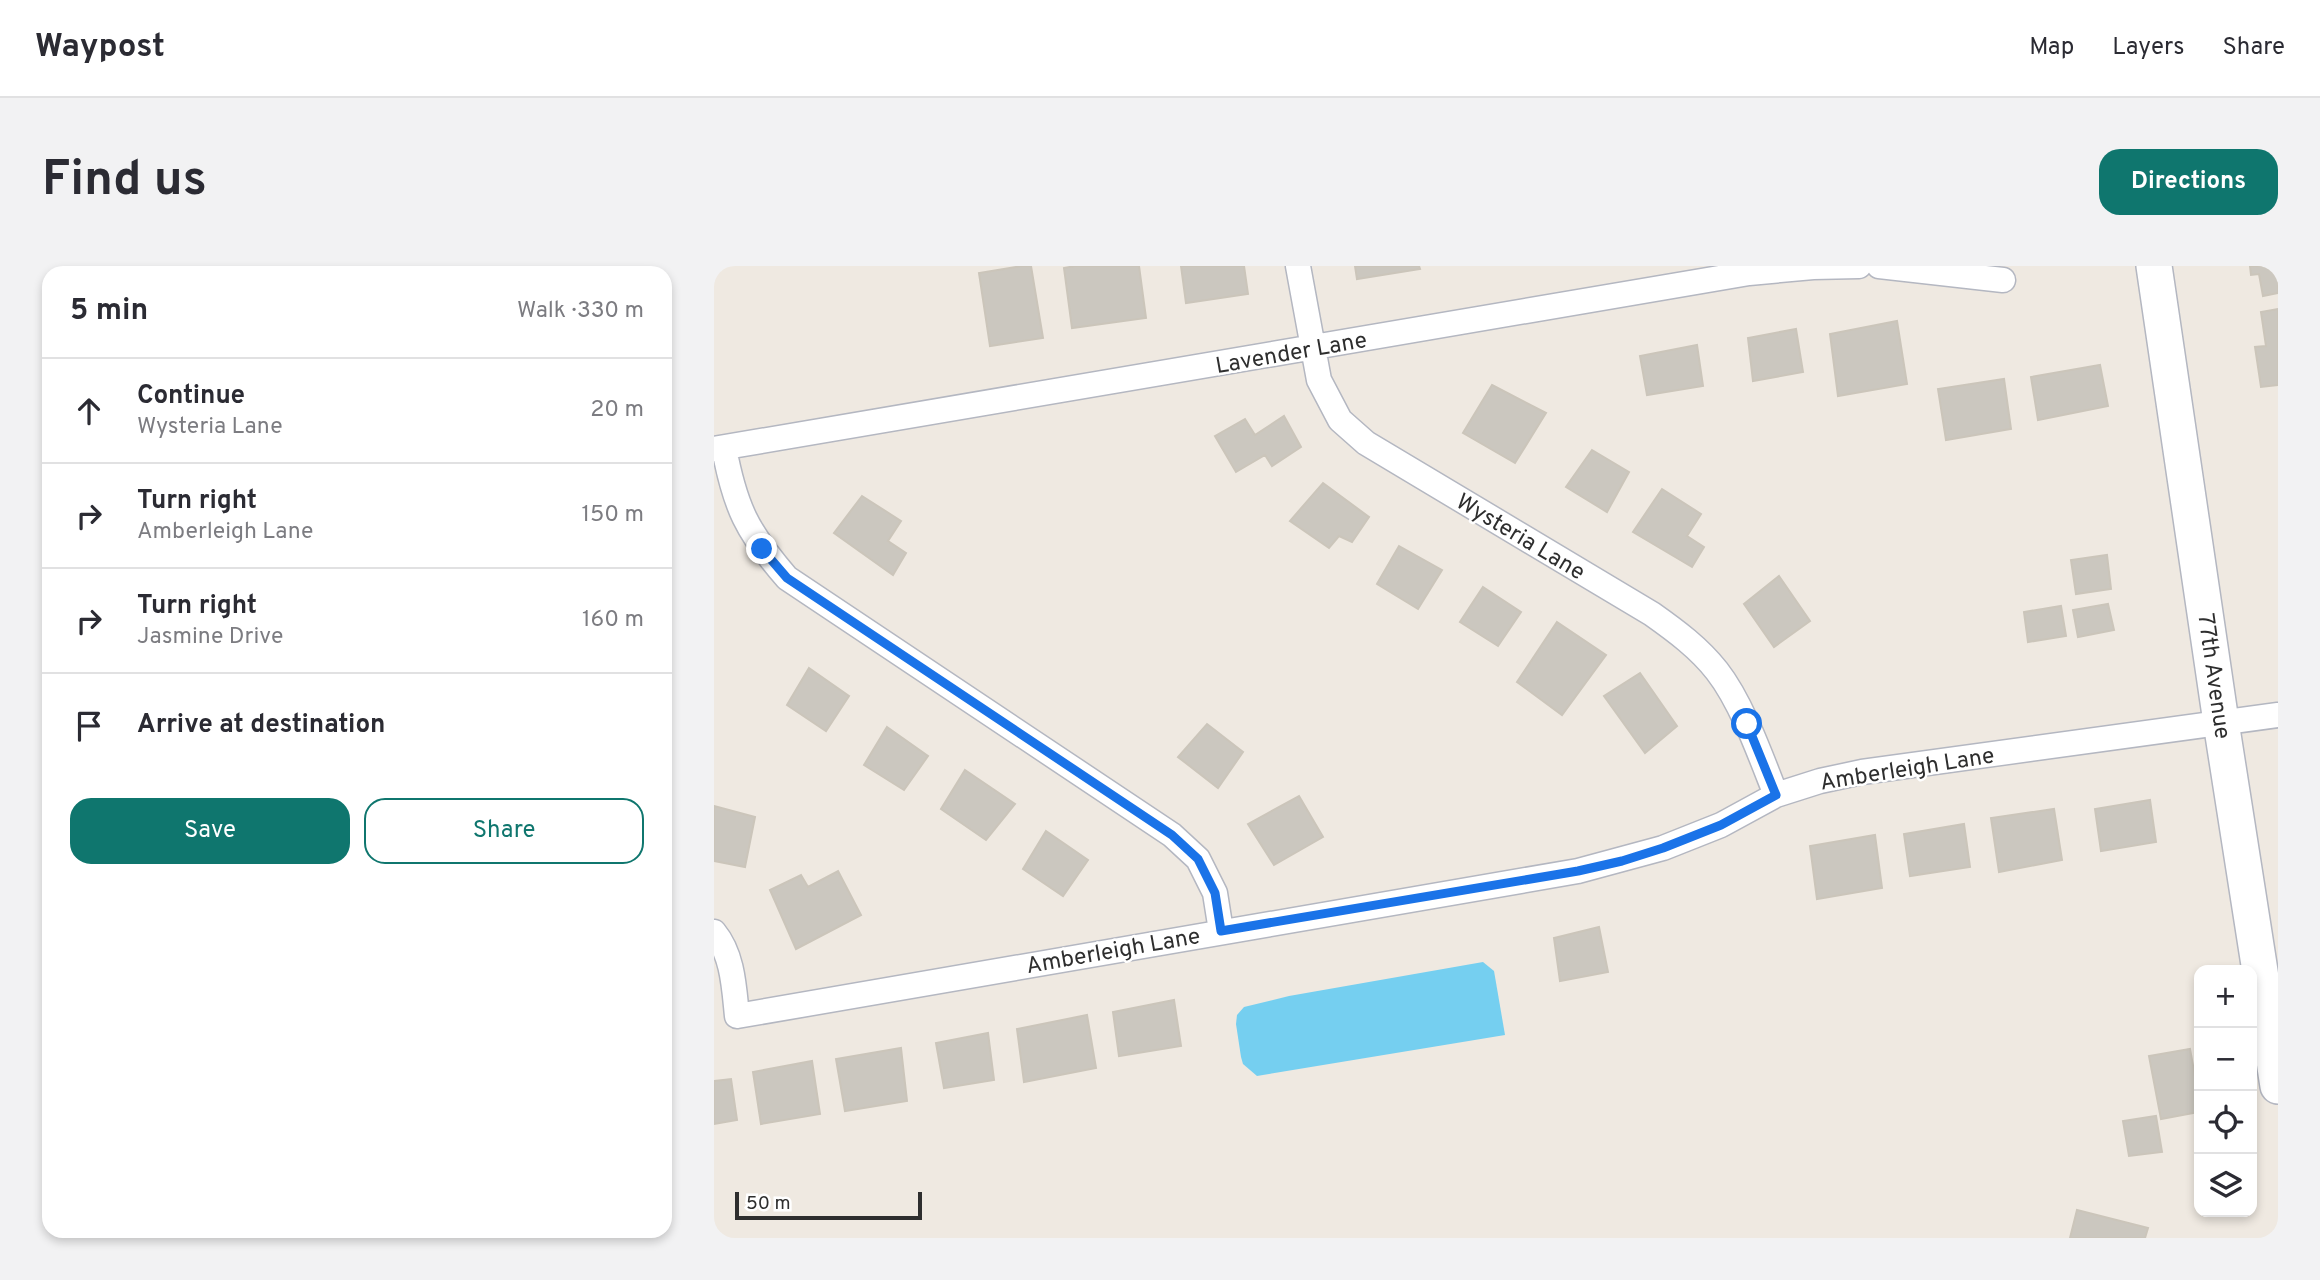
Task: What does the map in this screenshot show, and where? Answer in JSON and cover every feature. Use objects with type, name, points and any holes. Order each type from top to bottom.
[{"type":"street","name":"Wysteria Lane","points":[[1298,266],[1319,380],[1340,420],[1366,443],[1652,614],[1683,636],[1718,672],[1747,724],[1776,795]]},
{"type":"street","name":"Lavender Lane","points":[[719,448],[1749,273],[1859,266]]},
{"type":"street","points":[[1879,266],[2003,280]]},
{"type":"street","name":"77th Avenue","points":[[2154,266],[2278,1086]]},
{"type":"street","points":[[719,448],[741,513],[762,549],[787,578],[1172,835],[1198,859],[1215,893],[1221,931]]},
{"type":"street","name":"Amberleigh Lane","points":[[714,932],[725,947],[733,979],[726,1017],[1578,871],[1663,848],[1721,825],[1776,795],[1820,781],[1862,772],[2278,715]]},
{"type":"water","points":[[1483,962],[1494,971],[1505,1035],[1257,1076],[1243,1064],[1236,1024],[1237,1015],[1244,1007],[1289,996]]},
{"type":"building","points":[[1031,266],[1043,338],[990,346],[979,273]]},
{"type":"building","points":[[1139,266],[1146,318],[1072,328],[1064,268]]},
{"type":"building","points":[[1181,266],[1244,266],[1248,294],[1186,303]]},
{"type":"building","points":[[1355,266],[1419,266],[1420,269],[1357,279]]},
{"type":"building","points":[[2250,266],[2278,266],[2278,293],[2263,296],[2259,274],[2251,275]]},
{"type":"building","points":[[2278,309],[2278,385],[2261,387],[2255,347],[2266,346],[2261,312]]},
{"type":"building","points":[[1897,321],[1907,384],[1838,396],[1830,334]]},
{"type":"building","points":[[1796,329],[1803,372],[1753,381],[1748,338]]},
{"type":"building","points":[[1697,345],[1703,386],[1647,395],[1640,356]]},
{"type":"building","points":[[2100,365],[2108,406],[2038,420],[2031,377]]},
{"type":"building","points":[[2004,379],[2011,429],[1946,440],[1938,389]]},
{"type":"building","points":[[1492,385],[1546,413],[1515,463],[1463,433]]},
{"type":"building","points":[[1284,416],[1301,447],[1272,466],[1265,455],[1236,472],[1215,436],[1245,419],[1255,435]]},
{"type":"building","points":[[1592,450],[1629,472],[1607,512],[1566,487]]},
{"type":"building","points":[[1323,483],[1369,517],[1352,542],[1339,536],[1329,548],[1290,521]]},
{"type":"building","points":[[1662,489],[1701,514],[1687,536],[1704,547],[1692,567],[1633,532]]},
{"type":"building","points":[[862,496],[901,521],[888,541],[906,553],[893,575],[834,533]]},
{"type":"building","points":[[1399,546],[1442,570],[1418,609],[1377,584]]},
{"type":"building","points":[[2107,555],[2111,589],[2076,594],[2071,560]]},
{"type":"building","points":[[1779,576],[1810,621],[1774,647],[1744,604]]},
{"type":"building","points":[[1483,587],[1521,612],[1498,646],[1460,622]]},
{"type":"building","points":[[2108,604],[2114,630],[2078,637],[2073,610]]},
{"type":"building","points":[[2061,606],[2066,636],[2028,642],[2024,612]]},
{"type":"building","points":[[1557,622],[1606,655],[1562,715],[1517,682]]},
{"type":"building","points":[[809,668],[849,696],[826,731],[787,705]]},
{"type":"building","points":[[1640,673],[1677,726],[1645,753],[1604,696]]},
{"type":"building","points":[[1207,724],[1243,752],[1218,788],[1178,757]]},
{"type":"building","points":[[887,727],[928,756],[904,790],[864,765]]},
{"type":"building","points":[[965,770],[1015,804],[986,840],[941,809]]},
{"type":"building","points":[[1299,796],[1323,837],[1274,865],[1248,824]]},
{"type":"building","points":[[2150,800],[2156,842],[2101,851],[2095,809]]},
{"type":"building","points":[[714,806],[755,817],[745,867],[714,861]]},
{"type":"building","points":[[2054,809],[2062,860],[1999,872],[1991,818]]},
{"type":"building","points":[[1964,824],[1970,867],[1910,876],[1904,834]]},
{"type":"building","points":[[1046,831],[1088,860],[1063,896],[1023,869]]},
{"type":"building","points":[[1875,835],[1882,888],[1817,899],[1810,846]]},
{"type":"building","points":[[838,871],[861,915],[796,949],[770,890],[801,875],[808,887]]},
{"type":"building","points":[[1599,927],[1608,972],[1560,981],[1554,938]]},
{"type":"building","points":[[1174,1000],[1181,1046],[1119,1056],[1113,1012]]},
{"type":"building","points":[[1087,1015],[1096,1068],[1024,1082],[1017,1029]]},
{"type":"building","points":[[988,1033],[994,1080],[944,1088],[936,1043]]},
{"type":"building","points":[[901,1048],[907,1101],[845,1111],[836,1059]]},
{"type":"building","points":[[2190,1049],[2194,1071],[2194,1113],[2161,1119],[2149,1056]]},
{"type":"building","points":[[812,1061],[820,1114],[761,1124],[753,1072]]},
{"type":"building","points":[[731,1079],[737,1120],[714,1124],[714,1081]]},
{"type":"building","points":[[2156,1116],[2162,1152],[2129,1156],[2123,1121]]},
{"type":"building","points":[[2077,1210],[2148,1228],[2145,1238],[2070,1238]]},
{"type":"route","points":[[762,549],[787,578],[1172,835],[1198,859],[1215,893],[1221,931],[1578,871],[1663,848],[1721,825],[1776,795],[1747,724]]}]
